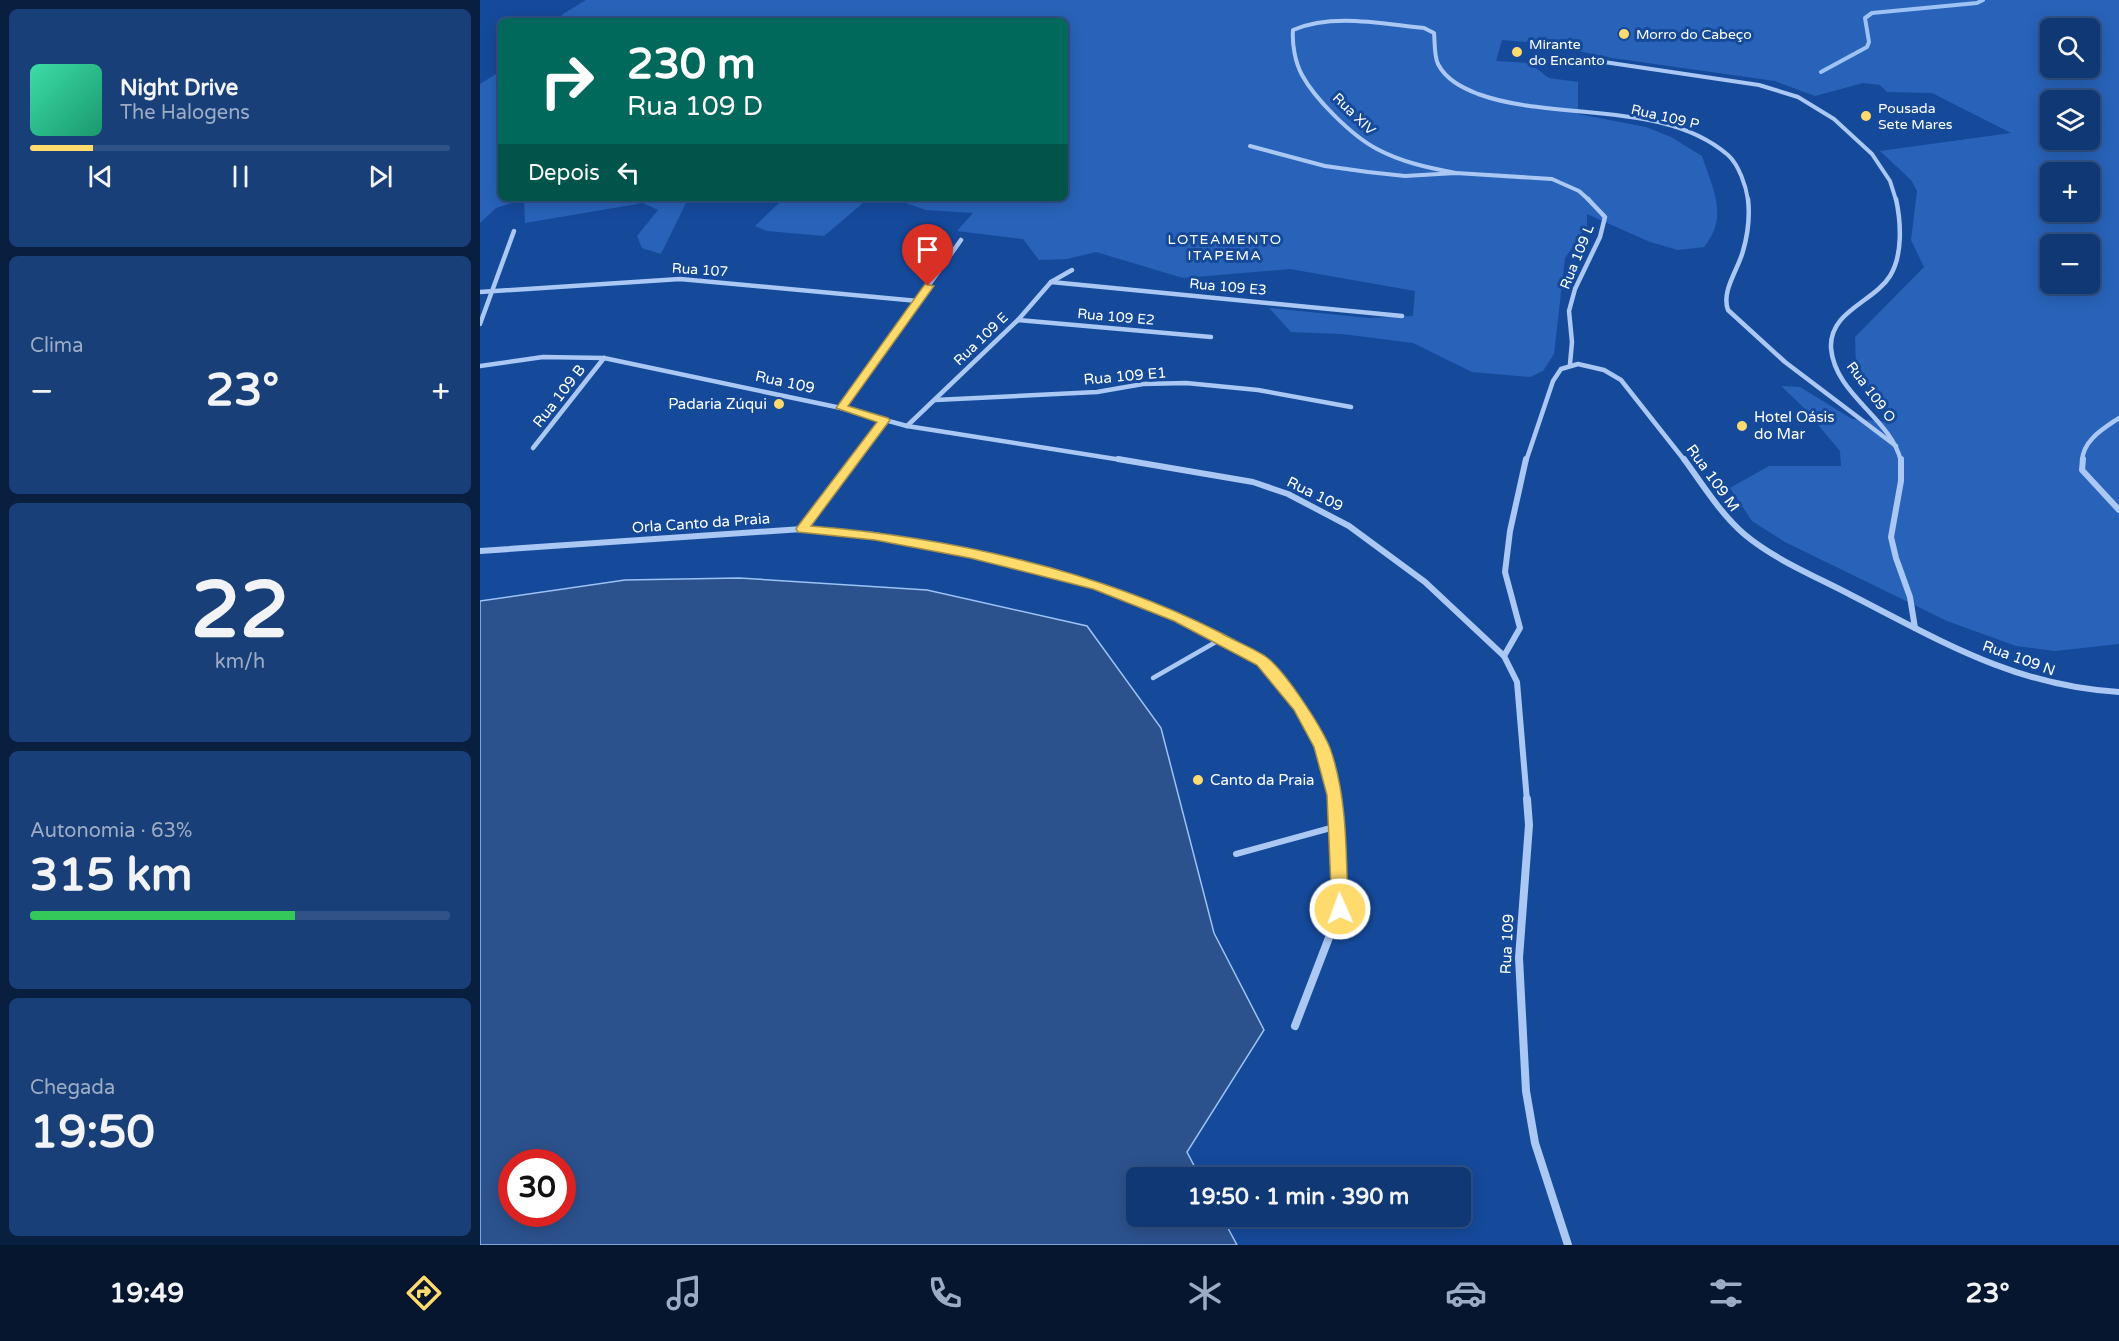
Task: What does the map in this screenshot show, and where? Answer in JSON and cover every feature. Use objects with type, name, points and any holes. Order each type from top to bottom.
[{"type":"street","name":"Rua XIV","points":[[1431,30],[1335,22],[1304,25],[1292,33],[1303,77],[1360,138],[1377,148],[1425,167],[1456,173]]},
{"type":"street","name":"Rua 109 P","points":[[1431,30],[1434,33],[1437,63],[1461,87],[1472,93],[1516,103],[1670,127],[1700,136],[1724,150],[1744,178],[1750,199],[1750,229],[1726,291],[1725,302],[1728,310],[1785,362],[1896,446]]},
{"type":"street","name":"Rua 109 O","points":[[1577,58],[1677,71],[1781,90],[1814,105],[1841,123],[1879,160],[1892,182],[1898,207],[1894,267],[1877,288],[1834,327],[1831,346],[1833,358],[1844,380],[1860,402],[1877,418],[1901,457],[1902,478],[1893,511],[1891,538],[1910,596],[1915,628]]},
{"type":"street","name":"Rua 109 L","points":[[1250,147],[1316,164],[1368,172],[1424,176],[1456,173],[1552,179],[1579,191],[1605,218],[1600,237],[1575,289],[1569,311],[1572,342],[1570,364]]},
{"type":"street","points":[[480,324],[514,231]]},
{"type":"street","points":[[841,408],[961,240]]},
{"type":"street","name":"Rua 109 E","points":[[907,426],[1018,320],[1051,282],[1072,270]]},
{"type":"street","name":"Rua 107","points":[[480,292],[680,279],[918,301]]},
{"type":"street","name":"Rua 109 E3","points":[[1051,282],[1402,316]]},
{"type":"street","name":"Rua 109 E2","points":[[1018,320],[1211,338]]},
{"type":"street","name":"Rua 109","points":[[480,366],[560,356],[604,358],[841,408],[907,426],[1253,482],[1288,494],[1349,526],[1404,565],[1504,656],[1517,682],[1529,825],[1519,958],[1526,1091],[1535,1143],[1568,1245]]},
{"type":"street","name":"Rua 109 B","points":[[533,448],[604,358]]},
{"type":"street","name":"Rua 109 M","points":[[1570,364],[1587,365],[1609,372],[1627,384],[1672,442],[1713,502],[1725,517],[1752,541],[1805,572],[1915,628]]},
{"type":"street","points":[[1504,656],[1517,638],[1520,624],[1505,573],[1505,554],[1539,415],[1553,377],[1570,364]]},
{"type":"street","name":"Rua 109 E1","points":[[936,400],[1097,392],[1143,384],[1186,383],[1258,390],[1351,407]]},
{"type":"street","points":[[2119,418],[2100,430],[2082,450],[2082,470],[2119,510]]},
{"type":"street","points":[[802,529],[884,420]]},
{"type":"street","name":"Orla Canto da Praia","points":[[480,551],[802,529],[875,535],[1034,568],[1096,585],[1139,600],[1222,639],[1262,661],[1299,706],[1322,747],[1335,795],[1338,826],[1340,909],[1295,1026]]},
{"type":"street","name":"Rua 109 N","points":[[1915,628],[2002,669],[2044,684],[2119,692]]},
{"type":"lane","points":[[1153,678],[1222,639]]},
{"type":"lane","points":[[1236,854],[1338,826]]},
{"type":"shaded area","points":[[586,0],[2119,0],[2119,644],[2055,651],[2016,646],[1947,621],[1785,542],[1752,521],[1730,488],[1769,466],[1841,466],[1840,451],[1803,407],[1781,386],[1800,387],[1852,419],[1892,422],[1856,368],[1855,337],[1924,267],[1911,240],[1917,191],[1911,180],[1880,151],[2011,133],[1932,93],[1887,92],[1880,85],[1863,83],[1815,96],[1775,81],[1612,58],[1540,43],[1502,40],[1496,61],[1529,63],[1549,78],[1578,82],[1578,114],[1646,127],[1671,137],[1702,156],[1714,192],[1717,214],[1712,236],[1704,247],[1678,250],[1650,242],[1587,214],[1587,226],[1565,258],[1554,354],[1543,371],[1530,377],[1472,372],[1413,343],[1342,334],[1291,332],[1269,308],[1369,318],[1413,316],[1415,291],[1290,269],[1183,278],[1096,252],[1067,259],[1039,260],[1023,239],[957,231],[973,213],[926,210],[900,201],[1068,201],[1068,18],[560,18]]},
{"type":"shaded area","points":[[498,73],[498,201],[518,201],[496,208],[480,223],[480,84]]},
{"type":"shaded area","points":[[524,201],[690,201],[686,203],[661,254],[642,248],[637,236],[658,210],[643,203],[525,223]]},
{"type":"shaded area","points":[[781,201],[865,201],[824,236],[767,231],[755,226]]},
{"type":"shaded area","points":[[739,578],[927,590],[1087,626],[1161,728],[1214,933],[1264,1030],[1187,1152],[1195,1167],[1126,1167],[1126,1227],[1227,1227],[1237,1245],[480,1245],[480,601],[625,580]]},
{"type":"waterway","points":[[1821,72],[1867,47],[1869,42],[1865,18],[1872,13],[1977,3],[1983,0]]},
{"type":"place","name":"Morro do Cabeço","points":[[1624,34]]},
{"type":"place","name":"Mirante do Encanto","points":[[1517,52]]},
{"type":"place","name":"Pousada Sete Mares","points":[[1866,116]]},
{"type":"place","name":"Padaria Zúqui","points":[[779,404]]},
{"type":"place","name":"Hotel Oásis do Mar","points":[[1742,426]]},
{"type":"place","name":"Canto da Praia","points":[[1198,780]]},
{"type":"district","name":"LOTEAMENTO ITAPEMA","points":[[1225,248]]},
{"type":"route","points":[[928,286],[841,408],[884,420],[802,529],[875,535],[1034,568],[1096,585],[1139,600],[1222,639],[1262,661],[1299,706],[1322,747],[1335,795],[1340,909]]}]
